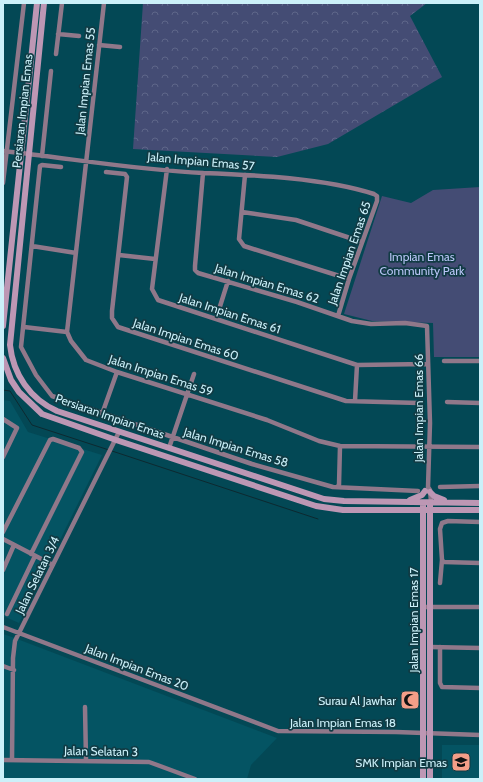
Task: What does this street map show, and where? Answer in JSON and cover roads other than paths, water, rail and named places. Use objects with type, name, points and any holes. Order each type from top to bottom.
[{"type":"main road","name":"Persiaran Impian Emas","points":[[3,326],[37,3]]},
{"type":"main road","name":"Persiaran Impian Emas","points":[[44,3],[10,344],[14,366],[28,390],[43,404],[57,411],[324,499],[344,501],[480,503]]},
{"type":"main road","name":"Persiaran Impian Emas","points":[[3,360],[11,380],[19,392],[42,414],[316,506],[343,510],[480,510]]},
{"type":"main road","points":[[406,501],[422,495],[428,490],[434,496],[449,502]]},
{"type":"main road","name":"Jalan Impian Emas 17","points":[[423,502],[430,647],[423,779]]},
{"type":"main road","name":"Jalan Impian Emas 17","points":[[430,779],[426,732],[431,502]]},
{"type":"main road","points":[[409,510],[421,516],[424,521]]},
{"type":"main road","points":[[430,523],[433,516],[450,510]]},
{"type":"street","points":[[3,183],[5,151],[24,3]]},
{"type":"street","points":[[56,54],[62,3]]},
{"type":"street","name":"Jalan Impian Emas 55","points":[[87,161],[104,3]]},
{"type":"street","points":[[58,34],[79,36]]},
{"type":"street","points":[[99,45],[120,47]]},
{"type":"street","points":[[42,156],[51,71]]},
{"type":"street","name":"Jalan Impian Emas 57","points":[[5,151],[166,169],[324,183],[357,188],[377,196]]},
{"type":"street","points":[[24,327],[67,332],[87,161]]},
{"type":"street","name":"Jalan Impian Emas 58","points":[[61,167],[42,164],[40,166],[21,347],[23,353],[52,396],[252,464],[337,487],[418,491]]},
{"type":"street","name":"Jalan Impian Emas 61","points":[[166,169],[154,259],[152,289],[158,300],[356,365],[427,364]]},
{"type":"street","name":"Jalan Impian Emas 60","points":[[106,172],[125,174],[127,176],[112,318],[118,327],[346,401],[419,403]]},
{"type":"street","name":"Jalan Impian Emas 62","points":[[203,172],[195,270],[198,273],[228,281],[352,321],[370,324],[425,325],[428,329]]},
{"type":"street","points":[[245,175],[239,239],[244,246],[349,279]]},
{"type":"street","name":"Jalan Impian Emas 65","points":[[338,316],[349,279],[377,201],[377,196]]},
{"type":"street","points":[[242,212],[296,220],[362,242]]},
{"type":"street","points":[[32,246],[76,253]]},
{"type":"street","points":[[119,255],[154,259]]},
{"type":"street","points":[[216,319],[228,281]]},
{"type":"street","name":"Jalan Impian Emas 66","points":[[428,329],[428,490],[431,502]]},
{"type":"street","name":"Jalan Impian Emas 59","points":[[67,332],[71,341],[86,360],[117,372],[187,393],[267,420],[319,441],[340,446],[480,447]]},
{"type":"street","points":[[444,361],[480,361]]},
{"type":"street","points":[[355,401],[356,365]]},
{"type":"street","points":[[102,414],[117,372]]},
{"type":"street","points":[[169,448],[194,374]]},
{"type":"street","points":[[448,402],[480,403]]},
{"type":"street","points":[[3,419],[17,428],[3,457]]},
{"type":"street","name":"Jalan Selatan 3/4","points":[[12,760],[15,641],[119,432]]},
{"type":"street","points":[[3,532],[50,440],[53,439],[79,448],[82,452],[7,614]]},
{"type":"street","points":[[337,487],[339,485],[340,446]]},
{"type":"street","points":[[440,487],[480,486]]},
{"type":"street","name":"Jalan Impian Emas 66","points":[[423,502],[428,490]]},
{"type":"street","points":[[440,583],[443,561],[440,529],[442,523],[448,521],[480,522]]},
{"type":"street","points":[[3,539],[53,565]]},
{"type":"street","points":[[3,570],[14,545]]},
{"type":"street","points":[[443,561],[480,563]]},
{"type":"street","points":[[428,607],[480,607]]},
{"type":"street","name":"Jalan Impian Emas 20","points":[[3,627],[263,726]]},
{"type":"street","points":[[430,647],[480,648]]},
{"type":"street","points":[[440,647],[440,683],[442,687],[480,688]]},
{"type":"street","points":[[3,666],[14,670]]},
{"type":"street","points":[[85,707],[86,760]]},
{"type":"street","name":"Jalan Impian Emas 18","points":[[263,726],[283,732],[426,732],[480,735]]},
{"type":"street","name":"Jalan Selatan 3","points":[[3,760],[149,762],[195,779]]},
{"type":"waterway","points":[[3,390],[10,391],[32,425],[109,450]]},
{"type":"waterway","points":[[112,451],[318,519]]},
{"type":"place","name":"Surau Al Jawhar","points":[[410,700]]},
{"type":"place","name":"SMK Impian Emas","points":[[461,762]]},
{"type":"park label","name":"Impian Emas Community Park","points":[[422,263]]}]
